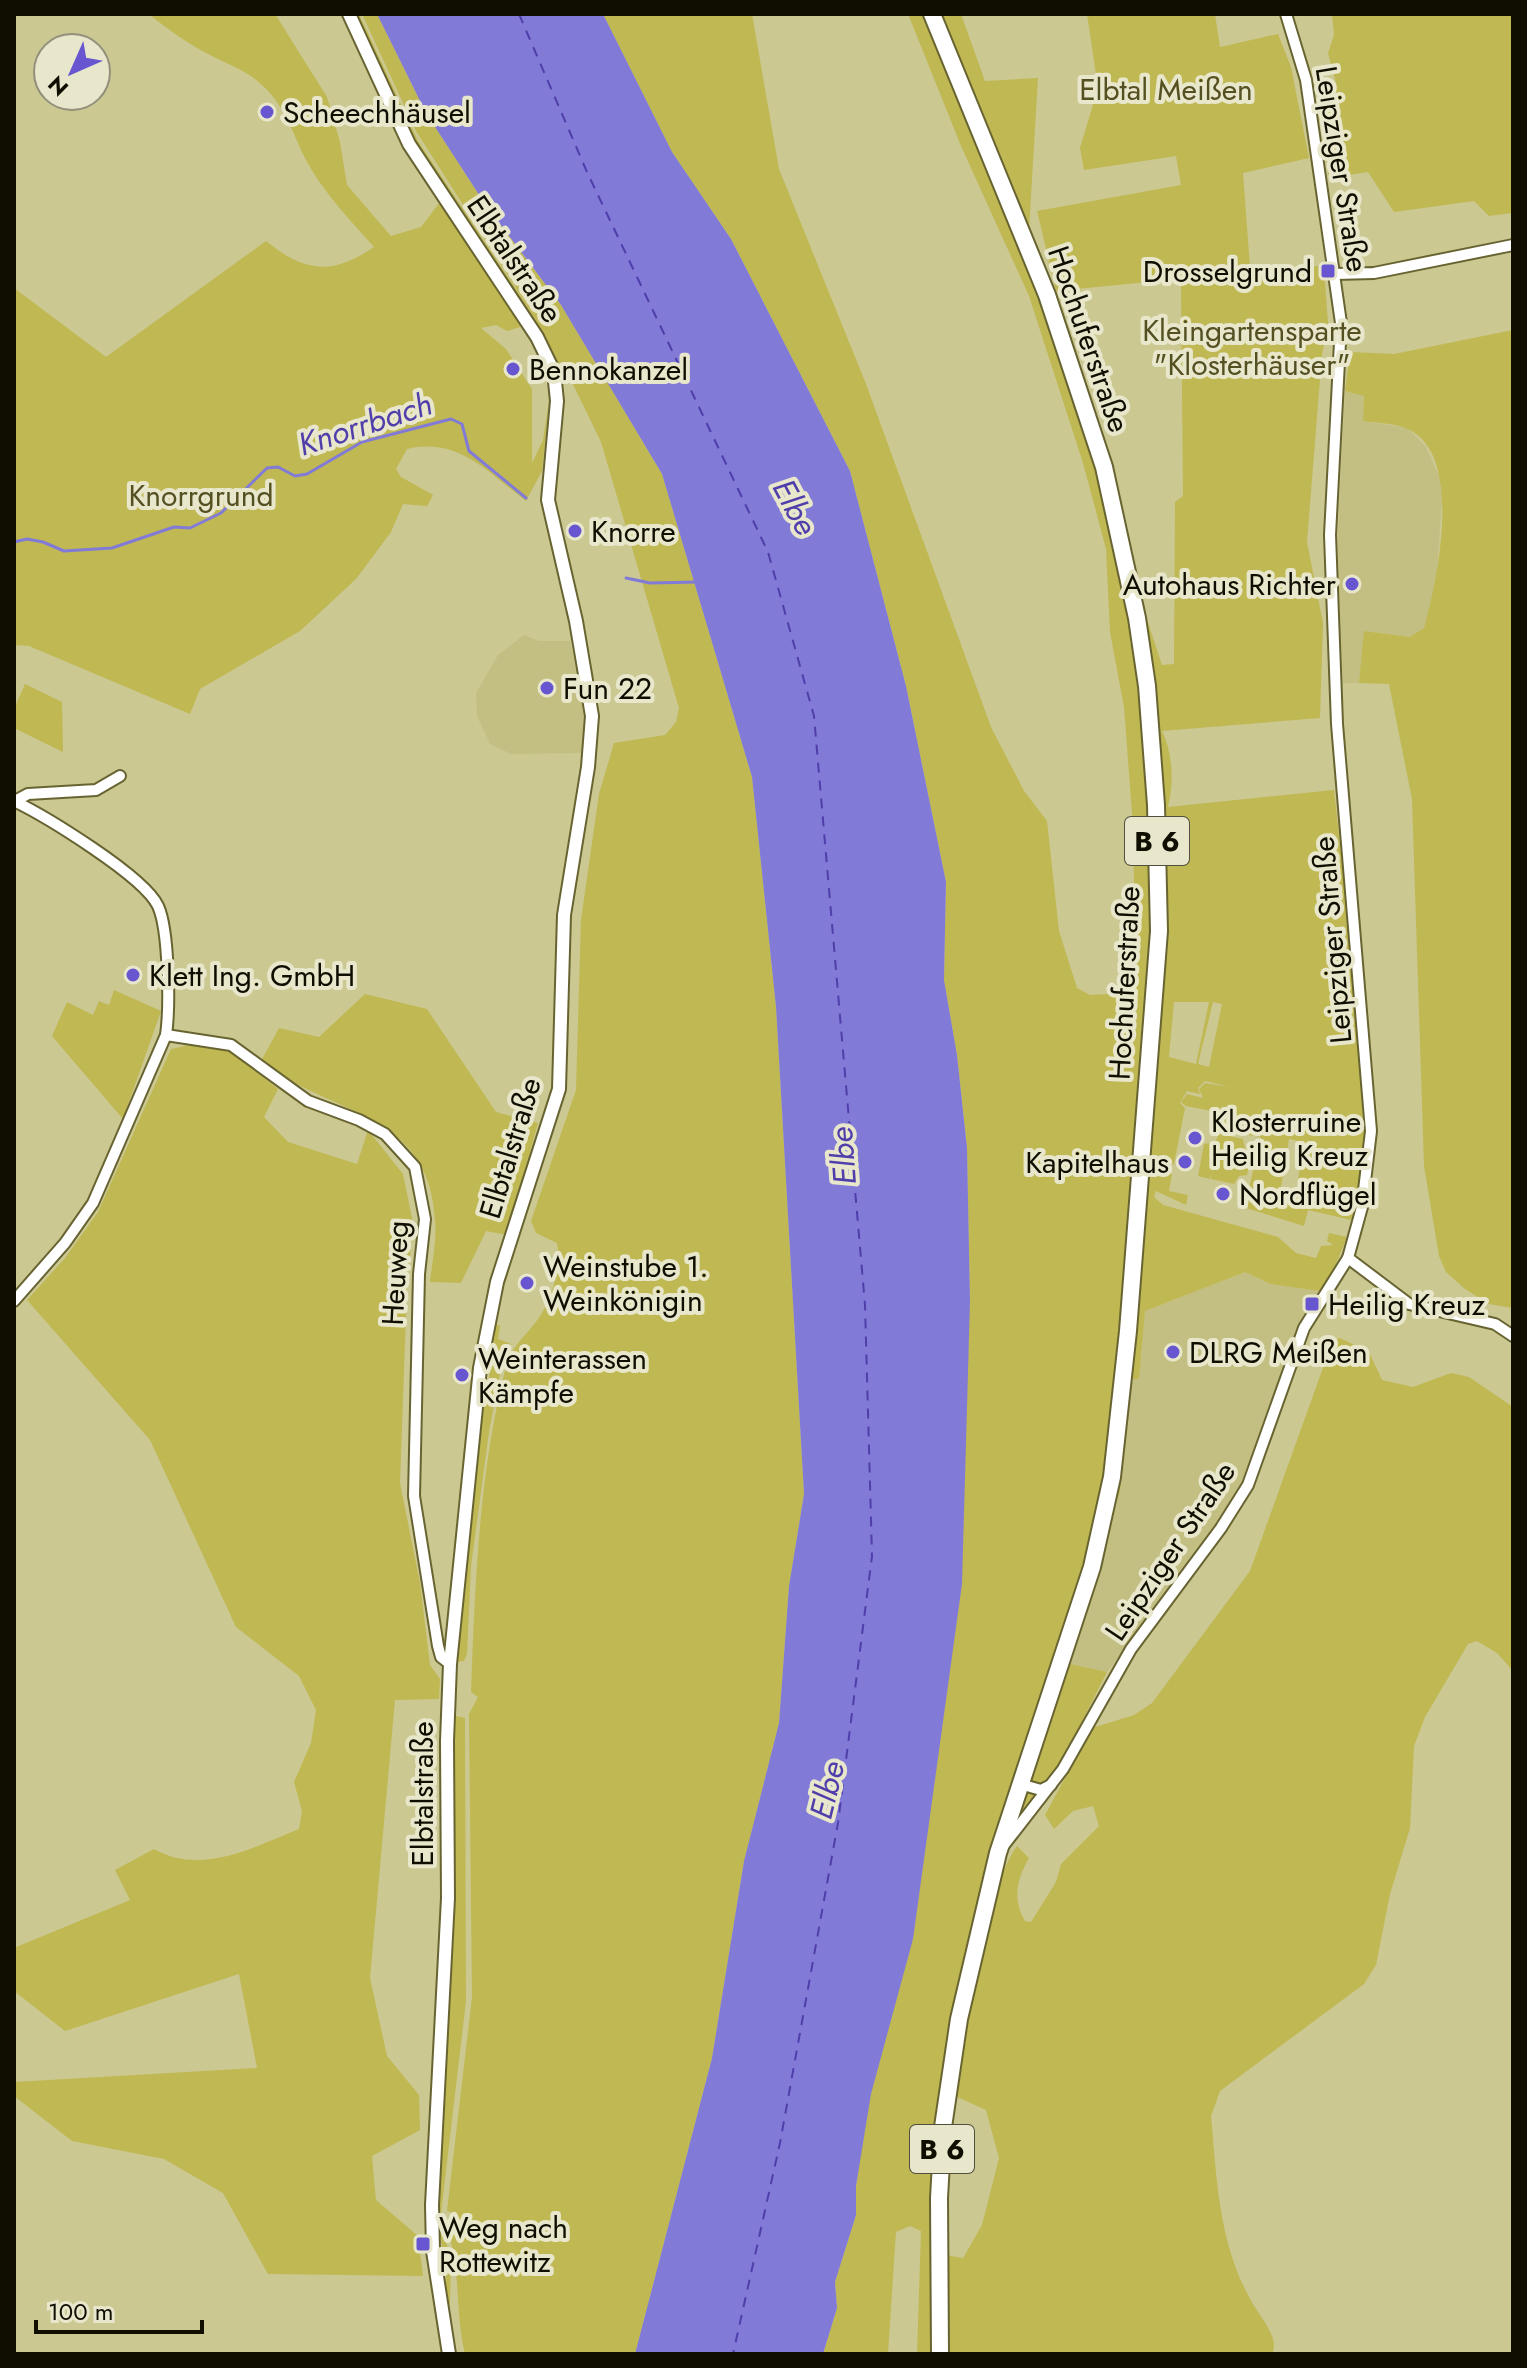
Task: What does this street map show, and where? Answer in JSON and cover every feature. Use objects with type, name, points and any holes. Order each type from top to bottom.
[{"type":"main road","name":"Hochuferstraße","points":[[932,14],[1047,295],[1104,467],[1137,618],[1147,686],[1155,790],[1159,931],[1155,996],[1128,1331],[1112,1477],[1092,1567],[1020,1784]]},
{"type":"main road","name":"B 6","points":[[940,2354],[939,2198],[945,2103],[961,2006],[998,1853],[1020,1784]]},
{"type":"street","name":"Elbtalstraße","points":[[349,14],[409,144],[537,337],[554,372],[557,401],[548,500],[576,621],[592,716],[588,767],[564,915],[559,1089],[508,1245],[488,1319],[480,1368],[450,1664],[448,1911],[432,2205],[433,2251],[449,2354]]},
{"type":"street","name":"Leipziger Straße","points":[[998,1853],[1053,1784],[1139,1638],[1243,1494],[1304,1328],[1348,1258],[1362,1207],[1371,1131],[1337,724],[1330,535],[1341,339],[1335,274],[1306,80],[1286,14]]},
{"type":"street","points":[[1335,274],[1374,273],[1513,245]]},
{"type":"street","points":[[14,1301],[65,1243],[93,1203],[166,1035],[168,1016],[163,920],[157,903],[118,866],[15,801],[28,794],[96,790],[120,776]]},
{"type":"street","name":"Heuweg","points":[[166,1035],[231,1045],[308,1101],[359,1120],[385,1134],[415,1167],[425,1219],[419,1274],[414,1496],[438,1646],[441,1657],[450,1664]]},
{"type":"street","points":[[1348,1258],[1409,1304],[1495,1324],[1513,1336]]},
{"type":"street","points":[[1020,1784],[1041,1790],[1053,1784]]},
{"type":"shaded area","points":[[1345,391],[1364,395],[1363,421],[1407,428],[1425,446],[1443,484],[1436,586],[1424,628],[1410,637],[1365,631],[1359,683],[1343,683],[1336,569]]},
{"type":"shaded area","points":[[524,635],[539,641],[570,641],[585,712],[583,753],[511,754],[490,744],[477,716],[476,693],[498,655]]},
{"type":"shaded area","points":[[1245,1272],[1271,1284],[1319,1291],[1295,1334],[1244,1485],[1198,1554],[1107,1672],[1070,1664],[1120,1492],[1132,1379],[1139,1379],[1145,1311]]},
{"type":"green space","name":"Knorrgrund","points":[[149,14],[275,14],[327,97],[340,142],[347,185],[391,236],[421,227],[440,202],[523,326],[507,331],[496,325],[481,328],[506,349],[532,389],[532,463],[543,440],[550,394],[542,471],[526,501],[485,469],[457,453],[442,448],[407,449],[396,469],[401,477],[433,495],[427,506],[403,504],[391,532],[356,579],[300,631],[200,689],[190,714],[29,646],[14,645],[14,288],[106,357],[266,241],[293,259],[318,266],[345,263],[374,247],[320,183],[271,94],[251,76],[194,46]]},
{"type":"green space","points":[[354,14],[359,14],[418,141],[539,324],[416,131],[362,14],[377,14],[426,113],[485,204],[561,305],[662,474],[752,777],[776,1007],[804,1494],[789,1586],[779,1723],[744,1861],[712,2058],[635,2354],[465,2354],[455,2262],[448,2232],[454,2232],[451,2212],[447,2211],[472,1997],[469,1714],[478,1697],[471,1692],[474,1610],[490,1444],[509,1357],[541,1315],[556,1274],[557,1243],[536,1233],[531,1221],[576,1090],[581,920],[599,794],[614,743],[665,735],[676,722],[679,708],[601,442],[565,368],[559,370],[541,332],[414,143]]},
{"type":"green space","name":"Kleingartensparte \"Klosterhäuser\"","points":[[603,14],[752,14],[779,169],[866,384],[991,727],[1024,791],[1047,821],[1059,931],[1077,988],[1090,995],[1111,994],[1124,988],[1131,975],[1135,915],[1124,707],[1110,632],[1106,549],[1083,463],[1029,296],[961,146],[908,14],[924,14],[1035,281],[1162,665],[1174,664],[1175,502],[1183,496],[1181,287],[1183,283],[1318,266],[1324,269],[1328,323],[1322,355],[1307,542],[1323,623],[1320,718],[1162,731],[1171,769],[1168,807],[1334,790],[1358,1009],[1365,1134],[1360,1190],[1351,1189],[1346,1209],[1354,1212],[1351,1220],[1308,1210],[1304,1226],[1246,1208],[1252,1197],[1275,1199],[1253,1195],[1249,1188],[1261,1137],[1224,1131],[1227,1114],[1186,1106],[1181,1102],[1187,1094],[1203,1098],[1199,1089],[1205,1083],[1230,1087],[1205,1081],[1198,1088],[1200,1094],[1187,1091],[1180,1103],[1185,1108],[1174,1164],[1165,1162],[1163,1172],[1172,1174],[1169,1191],[1188,1195],[1186,1205],[1156,1191],[1154,1197],[1163,1205],[1278,1237],[1296,1253],[1316,1258],[1321,1246],[1333,1245],[1327,1241],[1329,1233],[1347,1237],[1329,1281],[1319,1291],[1271,1284],[1245,1272],[1145,1311],[1139,1379],[1132,1379],[1120,1492],[1006,1804],[946,2048],[935,2160],[934,2253],[963,2258],[982,2225],[999,2158],[986,2110],[955,2096],[984,1930],[1004,1869],[1017,1846],[1029,1858],[1021,1874],[1017,1897],[1025,1921],[1031,1922],[1056,1882],[1061,1864],[1099,1826],[1093,1806],[1073,1811],[1054,1829],[1045,1815],[1092,1728],[1134,1715],[1152,1703],[1250,1571],[1333,1340],[1340,1338],[1369,1352],[1382,1380],[1413,1387],[1451,1373],[1469,1377],[1513,1407],[1513,1671],[1497,1653],[1477,1641],[1468,1644],[1425,1717],[1414,1746],[1410,1828],[1390,1894],[1376,1965],[1364,1984],[1220,2091],[1211,2116],[1226,2237],[1242,2282],[1272,2335],[1272,2354],[917,2354],[921,2231],[910,2226],[896,2232],[888,2354],[823,2354],[837,2308],[835,2282],[856,2215],[856,2186],[970,1301],[967,1148],[957,1055],[944,980],[946,882],[906,686],[850,471],[731,239],[672,152]],"holes":[[[1174,1002],[1209,1002],[1196,1064],[1169,1057]],[[1213,1002],[1222,1004],[1209,1067],[1198,1064]],[[1289,1139],[1303,1142],[1298,1181],[1304,1182],[1302,1191],[1281,1187]]]},
{"type":"green space","points":[[938,14],[961,14],[985,81],[1038,78],[1029,230]]},
{"type":"green space","name":"Elbtal Meißen","points":[[1087,14],[1215,14],[1220,47],[1278,34],[1291,67],[1309,158],[1243,173],[1250,267],[1179,279],[1056,291],[1037,211],[1181,185],[1176,156],[1084,170],[1080,148],[1098,88]]},
{"type":"green space","points":[[1332,14],[1513,14],[1513,213],[1489,216],[1474,201],[1394,212],[1368,172],[1329,178],[1317,91],[1337,87],[1328,53],[1334,35]]},
{"type":"green space","points":[[1513,330],[1513,1308],[1489,1304],[1465,1289],[1446,1272],[1439,1256],[1424,1166],[1412,799],[1389,684],[1359,683],[1364,631],[1410,637],[1424,628],[1440,551],[1441,489],[1436,462],[1424,441],[1400,426],[1363,421],[1364,396],[1345,391],[1350,352],[1394,354]]},
{"type":"green space","points":[[25,684],[62,702],[63,752],[14,728],[14,709]]},
{"type":"green space","points":[[114,990],[161,1011],[123,1119],[52,1036],[67,1002],[93,1015],[99,1001],[109,1005]]},
{"type":"green space","points":[[365,994],[427,1009],[496,1112],[538,1123],[507,1235],[486,1231],[461,1283],[430,1282],[435,1220],[429,1184],[415,1156],[396,1136],[372,1120],[288,1079],[261,1061],[279,1028],[319,1037]]},
{"type":"green space","points":[[199,1043],[230,1050],[278,1089],[264,1117],[288,1142],[357,1164],[368,1130],[403,1174],[413,1223],[407,1287],[400,1483],[420,1583],[430,1665],[440,1679],[439,1699],[395,1700],[370,1978],[387,2056],[419,2095],[420,2130],[372,2156],[376,2200],[418,2236],[423,2276],[268,2274],[223,2193],[164,2159],[72,2141],[14,2096],[14,2082],[257,2068],[239,1974],[65,2031],[14,1991],[14,1948],[130,1900],[115,1870],[154,1849],[172,1857],[209,1859],[246,1850],[299,1829],[302,1811],[294,1782],[311,1743],[316,1710],[299,1676],[236,1627],[150,1440],[27,1300],[65,1258],[98,1212],[171,1049]]},
{"type":"green space","points":[[1219,1134],[1243,1139],[1245,1148],[1252,1152],[1247,1175],[1239,1176],[1234,1184],[1211,1179],[1211,1174],[1210,1179],[1198,1176],[1204,1144],[1215,1142]]},
{"type":"green space","points":[[492,1323],[500,1326],[498,1339],[511,1344],[503,1358],[489,1432],[471,1566],[467,1654],[464,1661],[457,1662],[472,1492],[477,1475],[474,1470],[475,1457],[490,1370],[485,1369]]},
{"type":"green space","points":[[1070,1664],[1107,1672],[1055,1775],[1004,1838]]},
{"type":"green space","points":[[452,1715],[465,1718],[466,2001],[441,2213],[442,2232],[451,2256],[450,2304],[446,2305],[446,2262],[437,2225]]},
{"type":"water","name":"Elbe","points":[[377,14],[603,14],[672,152],[731,239],[850,471],[906,686],[946,882],[944,980],[957,1055],[967,1148],[970,1301],[962,1584],[913,1939],[871,2094],[856,2186],[856,2215],[835,2282],[837,2308],[823,2354],[635,2354],[712,2058],[744,1861],[779,1723],[789,1586],[804,1494],[776,1007],[752,777],[662,474],[561,305],[485,204],[426,113]]},
{"type":"waterway","name":"Knorrbach","points":[[14,542],[27,539],[64,551],[112,548],[174,527],[190,528],[221,513],[267,468],[278,467],[295,476],[307,474],[362,442],[451,419],[462,424],[469,451],[526,498]]},
{"type":"waterway","name":"Knorrbach","points":[[626,578],[650,583],[698,582]]},
{"type":"ferry route","points":[[519,14],[587,172],[768,552],[814,716],[865,1305],[872,1556],[838,1823],[780,2143],[733,2354]]},
{"type":"place","name":"Scheechhäusel","points":[[267,112]]},
{"type":"place","name":"Drosselgrund","points":[[1328,271]]},
{"type":"place","name":"Bennokanzel","points":[[513,369]]},
{"type":"place","name":"Knorre","points":[[575,531]]},
{"type":"place","name":"Autohaus Richter","points":[[1352,584]]},
{"type":"place","name":"Fun 22","points":[[547,688]]},
{"type":"place","name":"Klett Ing. GmbH","points":[[133,975]]},
{"type":"place","name":"Klosterruine Heilig Kreuz","points":[[1195,1138]]},
{"type":"place","name":"Kapitelhaus","points":[[1185,1162]]},
{"type":"place","name":"Nordflügel","points":[[1223,1194]]},
{"type":"place","name":"Weinstube 1. Weinkönigin","points":[[527,1283]]},
{"type":"place","name":"Heilig Kreuz","points":[[1312,1304]]},
{"type":"place","name":"DLRG Meißen","points":[[1173,1352]]},
{"type":"place","name":"Weinterassen Kämpfe","points":[[462,1375]]},
{"type":"place","name":"Weg nach Rottewitz","points":[[423,2244]]}]
